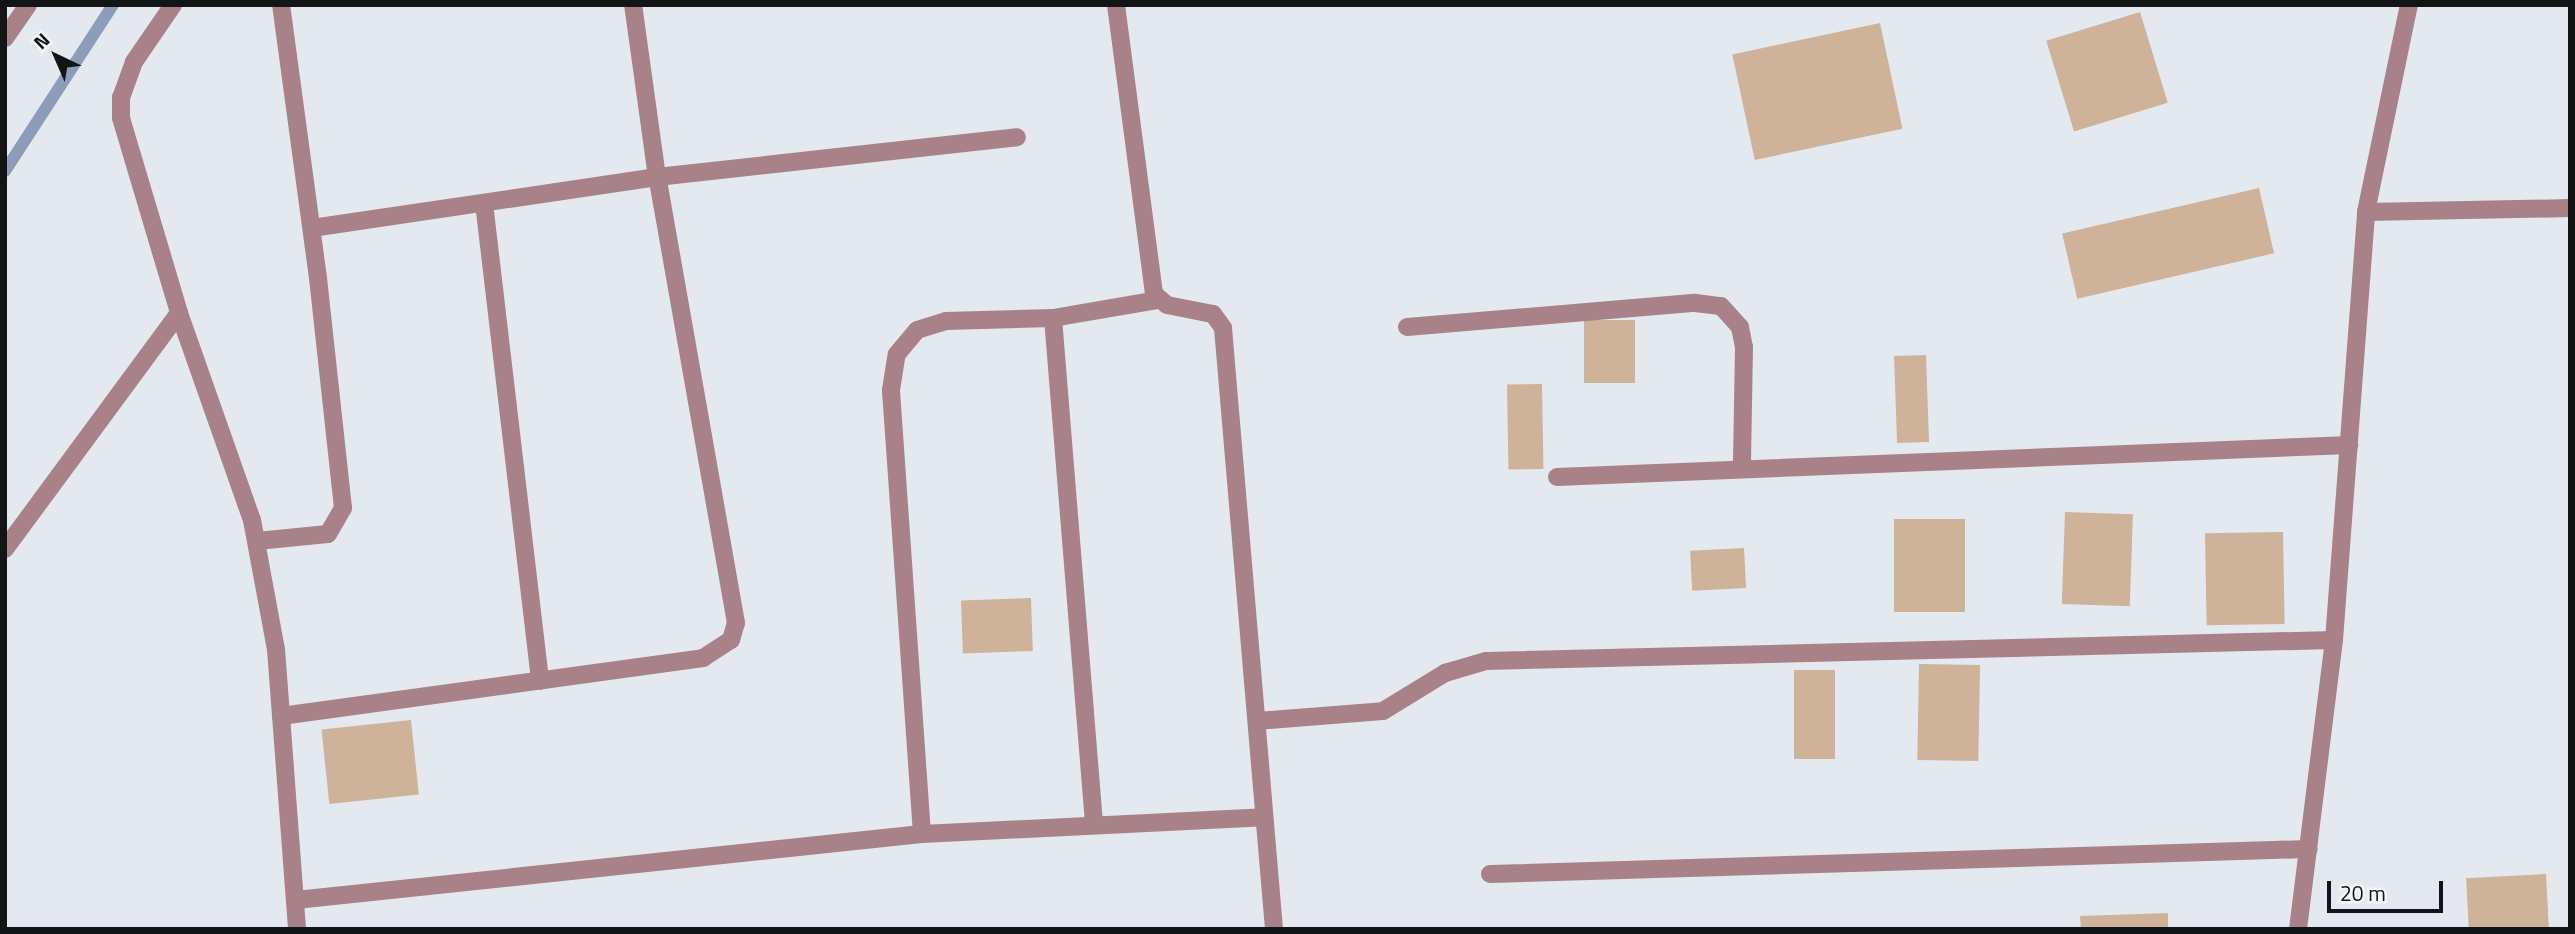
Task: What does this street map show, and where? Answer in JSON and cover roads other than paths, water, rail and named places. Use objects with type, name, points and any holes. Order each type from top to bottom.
[{"type":"street","points":[[5,37],[28,5]]},
{"type":"street","points":[[173,5],[134,62],[121,97],[121,118],[179,313],[257,541],[275,649],[297,929]]},
{"type":"street","points":[[257,541],[328,534],[342,508],[312,228],[281,5]]},
{"type":"street","points":[[281,716],[703,658],[731,640],[736,623],[657,177],[633,5]]},
{"type":"street","points":[[1116,5],[1158,300]]},
{"type":"street","points":[[2298,929],[2334,640],[2366,212],[2409,5]]},
{"type":"street","points":[[312,228],[657,177],[1017,137]]},
{"type":"street","points":[[484,203],[540,681]]},
{"type":"street","points":[[2366,212],[2570,208]]},
{"type":"street","points":[[922,834],[891,390],[897,354],[917,330],[947,321],[1053,318],[1158,300],[1213,314],[1223,328],[1274,929]]},
{"type":"street","points":[[1407,327],[1695,303],[1721,306],[1740,327],[1744,347],[1742,467]]},
{"type":"street","points":[[5,549],[179,313]]},
{"type":"street","points":[[1053,318],[1094,823]]},
{"type":"street","points":[[1557,477],[1742,467],[2349,445]]},
{"type":"street","points":[[1257,721],[1383,711],[1445,673],[1486,661],[2334,640]]},
{"type":"street","points":[[296,900],[922,834],[1094,823],[1264,817]]},
{"type":"street","points":[[1490,874],[2309,849]]},
{"type":"waterway","points":[[5,171],[113,5]]}]
